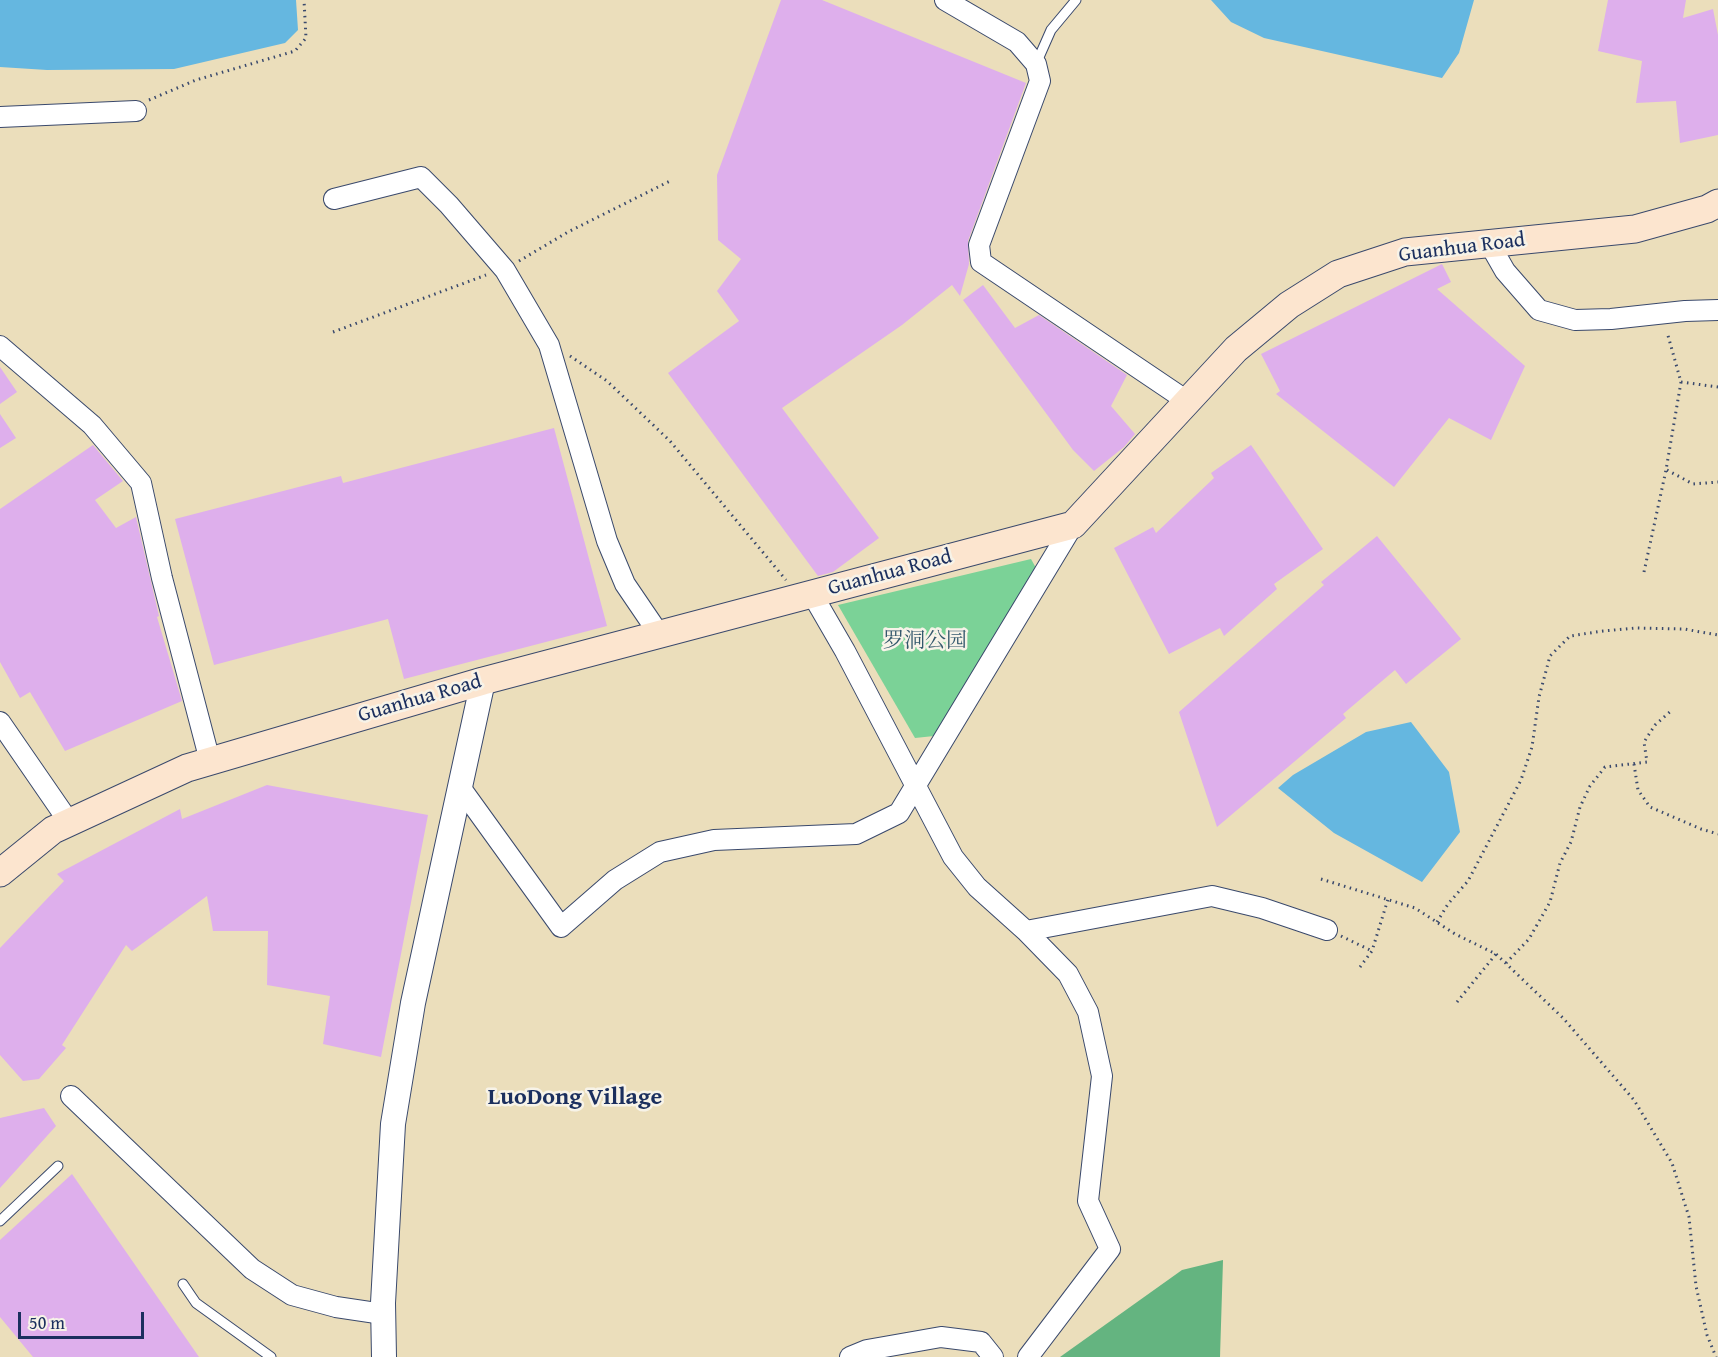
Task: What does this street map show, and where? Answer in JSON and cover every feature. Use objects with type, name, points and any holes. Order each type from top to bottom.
[{"type":"main road","name":"Guanhua Road","points":[[0,873],[52,830],[187,768],[483,681],[1073,525],[1236,349],[1289,305],[1338,274],[1405,252],[1635,229],[1707,209],[1718,203]]},
{"type":"street","points":[[945,0],[1017,42],[1036,64],[1040,81],[979,244],[981,262],[1187,400]]},
{"type":"street","points":[[0,117],[129,111]]},
{"type":"street","points":[[334,199],[421,177],[505,270],[549,345],[607,541],[625,584],[659,634]]},
{"type":"street","points":[[1489,243],[1505,271],[1539,310],[1575,320],[1718,310]]},
{"type":"street","points":[[0,346],[92,424],[141,483],[162,578],[210,761]]},
{"type":"street","points":[[460,787],[561,927],[615,880],[660,852],[714,840],[856,834],[899,813],[1073,525]]},
{"type":"street","points":[[806,595],[845,651],[953,857],[977,887],[1026,931],[1068,974],[1088,1012],[1102,1076],[1088,1201],[1110,1249],[1028,1357]]},
{"type":"street","points":[[384,1357],[383,1314],[393,1124],[413,1003],[483,681]]},
{"type":"street","points":[[0,722],[69,822]]},
{"type":"street","points":[[1026,931],[1212,896],[1262,908],[1327,930]]},
{"type":"street","points":[[71,1096],[252,1269],[292,1294],[336,1307],[383,1314]]},
{"type":"street","points":[[850,1357],[867,1350],[941,1337],[981,1342],[993,1357]]},
{"type":"lane","points":[[1036,64],[1051,30],[1076,0]]},
{"type":"lane","points":[[0,1221],[58,1166]]},
{"type":"lane","points":[[183,1284],[195,1303],[271,1357]]},
{"type":"path","points":[[129,111],[196,80],[295,51],[306,38],[304,0]]},
{"type":"path","points":[[1644,572],[1666,470],[1681,382],[1661,313]]},
{"type":"path","points":[[549,345],[561,350],[607,381],[670,441],[806,595]]},
{"type":"path","points":[[1681,382],[1718,387]]},
{"type":"path","points":[[1666,470],[1693,484],[1718,482]]},
{"type":"path","points":[[1437,922],[1448,904],[1468,881],[1521,780],[1532,747],[1539,697],[1550,656],[1570,636],[1603,631],[1636,628],[1684,629],[1718,635]]},
{"type":"path","points":[[1506,963],[1529,939],[1550,902],[1560,863],[1571,842],[1580,807],[1590,786],[1605,767],[1647,762],[1644,742],[1655,726],[1671,711]]},
{"type":"path","points":[[1635,764],[1638,790],[1650,807],[1718,834]]},
{"type":"path","points":[[1321,879],[1415,908],[1455,934],[1496,954],[1563,1018],[1634,1100],[1672,1163],[1689,1217],[1696,1286],[1707,1335],[1716,1357]]},
{"type":"path","points":[[1360,967],[1372,951],[1388,899]]},
{"type":"path","points":[[1327,930],[1372,951]]},
{"type":"path","points":[[1457,1002],[1496,954]]},
{"type":"green space","name":"罗洞公园","points":[[1031,559],[1036,568],[934,736],[915,738],[838,605]]},
{"type":"green space","points":[[1223,1260],[1220,1357],[1060,1357],[1182,1270]]},
{"type":"water","points":[[0,0],[296,0],[298,30],[285,43],[174,69],[47,70],[0,67]]},
{"type":"water","points":[[1211,0],[1474,0],[1459,53],[1442,78],[1264,38],[1231,22]]},
{"type":"water","points":[[1411,722],[1449,772],[1460,832],[1422,882],[1334,833],[1278,788],[1293,775],[1366,732]]},
{"type":"building","points":[[781,0],[822,0],[1026,83],[968,241],[969,264],[960,296],[952,285],[902,325],[782,408],[879,538],[833,572],[818,576],[668,373],[739,321],[717,291],[741,259],[718,240],[717,175]]},
{"type":"building","points":[[1608,0],[1686,0],[1683,18],[1713,9],[1718,35],[1718,135],[1680,143],[1676,101],[1636,103],[1642,61],[1598,51]]},
{"type":"building","points":[[1442,264],[1451,282],[1437,289],[1525,366],[1491,440],[1449,418],[1394,487],[1276,394],[1280,391],[1261,354]]},
{"type":"building","points":[[983,285],[1015,328],[1039,315],[1127,375],[1111,406],[1135,434],[1124,447],[1094,471],[1073,450],[963,300]]},
{"type":"building","points":[[0,367],[17,392],[0,404]]},
{"type":"building","points":[[0,414],[16,438],[0,448]]},
{"type":"building","points":[[554,428],[607,626],[404,679],[388,619],[214,665],[175,519],[341,476],[343,483]]},
{"type":"building","points":[[93,445],[123,481],[95,500],[116,528],[136,517],[159,616],[157,617],[182,701],[65,751],[30,692],[20,698],[0,662],[0,509]]},
{"type":"building","points":[[1251,445],[1323,549],[1274,584],[1277,589],[1224,636],[1220,628],[1169,654],[1114,548],[1153,527],[1156,533],[1214,478],[1211,473]]},
{"type":"building","points":[[1377,536],[1461,639],[1406,684],[1395,670],[1343,714],[1346,718],[1217,827],[1179,712],[1324,585],[1321,582]]},
{"type":"building","points":[[267,785],[428,815],[381,1057],[323,1044],[330,996],[267,985],[268,931],[213,931],[207,896],[132,951],[126,945],[62,1045],[66,1048],[39,1079],[23,1081],[0,1055],[0,948],[64,881],[57,874],[180,809],[182,819]]},
{"type":"building","points":[[44,1108],[56,1126],[0,1188],[0,1118]]},
{"type":"building","points":[[72,1174],[199,1357],[33,1357],[0,1317],[0,1240]]},
{"type":"district","name":"LuoDong Village","points":[[575,1098]]}]
